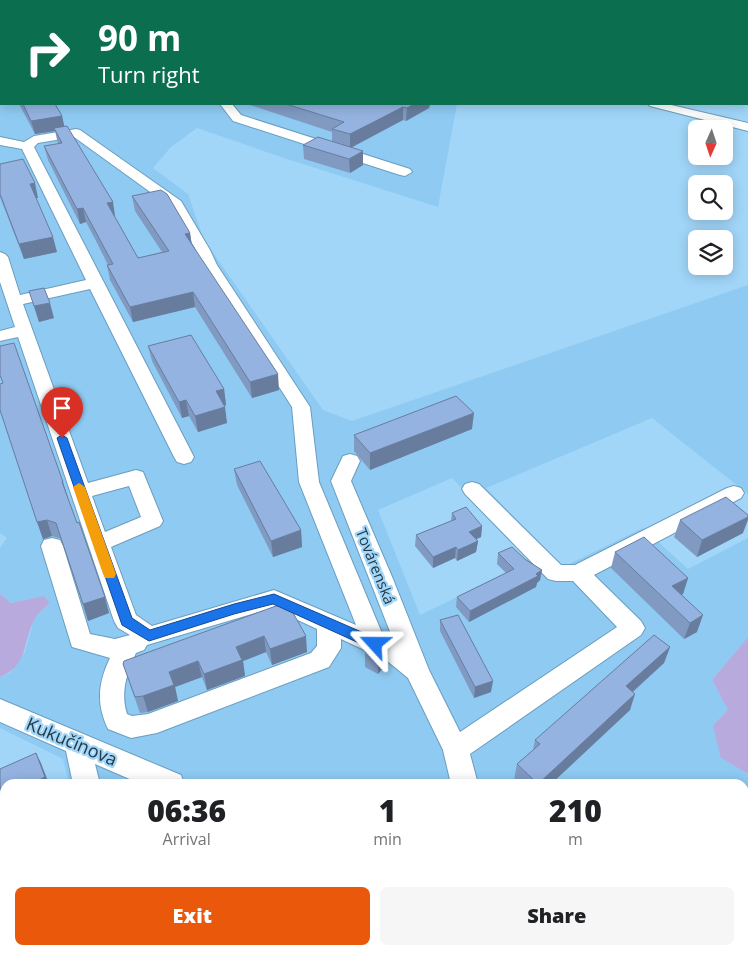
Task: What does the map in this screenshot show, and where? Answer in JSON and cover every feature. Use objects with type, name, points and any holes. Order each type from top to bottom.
[{"type":"street","points":[[227,105],[237,118],[405,172]]},
{"type":"street","points":[[658,105],[748,127]]},
{"type":"street","points":[[0,141],[27,146],[34,140],[76,133],[176,204],[203,250],[209,265],[301,407],[309,482],[375,644]]},
{"type":"street","points":[[27,146],[31,164],[96,283],[184,457]]},
{"type":"street","points":[[0,257],[126,621],[149,636]]},
{"type":"street","points":[[14,301],[96,283]]},
{"type":"street","points":[[0,336],[24,330]]},
{"type":"street","name":"Továrenská","points":[[350,460],[340,480],[382,579],[417,671],[456,749],[464,779]]},
{"type":"street","points":[[81,492],[136,477],[153,521],[99,543]]},
{"type":"street","points":[[472,489],[556,573],[578,572],[734,493]]},
{"type":"street","points":[[52,546],[80,640],[100,649],[127,647],[149,636],[234,609],[274,599],[394,653],[417,671]]},
{"type":"street","points":[[456,749],[633,628],[578,572]]},
{"type":"street","points":[[127,647],[113,676],[110,704],[117,721],[131,727],[148,725],[320,660],[329,648],[329,624]]},
{"type":"street","name":"Kukučínova","points":[[0,710],[160,779]]},
{"type":"street","points":[[77,743],[86,779]]},
{"type":"shaded area","points":[[0,105],[457,105],[438,207],[197,128],[171,147],[153,168],[188,194],[204,240],[323,410],[352,421],[748,285],[748,494],[652,418],[486,488],[563,567],[643,528],[688,569],[748,538],[748,637],[712,680],[728,710],[721,758],[748,774],[748,779],[68,779],[63,759],[0,728],[0,677],[10,673],[25,652],[34,619],[50,603],[44,596],[11,603],[0,594],[0,548],[7,538],[0,533]],"holes":[[[452,478],[532,561],[420,615],[378,510]]]},
{"type":"shaded area","points":[[0,594],[11,603],[44,596],[50,603],[34,620],[23,653],[16,667],[0,677]]},
{"type":"shaded area","points":[[748,637],[748,774],[721,758],[713,726],[728,710],[712,680]]},
{"type":"building","points":[[23,105],[56,105],[62,116],[31,121]]},
{"type":"building","points":[[289,105],[412,105],[407,108],[403,107],[350,134],[332,129],[344,122]]},
{"type":"building","points":[[67,126],[113,202],[107,203],[138,258],[169,251],[132,196],[161,190],[167,194],[190,233],[185,234],[278,374],[250,382],[193,292],[130,307],[107,265],[113,264],[83,208],[77,209],[44,146],[62,143],[54,128]]},
{"type":"building","points":[[318,137],[363,151],[349,159],[303,145]]},
{"type":"building","points":[[23,159],[35,183],[30,184],[53,237],[19,244],[0,194],[0,164]]},
{"type":"building","points":[[44,288],[50,303],[34,306],[29,291]]},
{"type":"building","points":[[191,335],[224,389],[216,391],[225,407],[195,416],[186,400],[179,402],[148,346]]},
{"type":"building","points":[[14,343],[62,482],[77,523],[79,522],[105,597],[83,604],[56,523],[47,520],[37,522],[0,410],[0,384],[3,383],[0,375],[0,346]]},
{"type":"building","points":[[456,396],[474,413],[370,453],[354,435]]},
{"type":"building","points":[[260,461],[301,530],[271,541],[234,469]]},
{"type":"building","points":[[726,497],[748,517],[702,540],[680,520]]},
{"type":"building","points":[[466,507],[482,526],[469,532],[478,541],[458,550],[456,547],[433,557],[416,535],[456,519],[452,513]]},
{"type":"building","points":[[644,537],[688,578],[672,586],[703,615],[690,623],[615,552]]},
{"type":"building","points":[[512,547],[526,560],[542,570],[536,574],[538,576],[470,611],[457,597],[514,569],[498,553]]},
{"type":"building","points":[[287,602],[306,636],[270,649],[264,636],[236,647],[242,660],[204,674],[198,661],[169,672],[174,685],[135,697],[123,664],[124,661]]},
{"type":"building","points":[[458,615],[493,681],[475,687],[440,620]]},
{"type":"building","points":[[654,635],[670,647],[626,686],[635,694],[543,779],[533,779],[517,764],[540,744],[535,740]]},
{"type":"building","points":[[375,641],[387,647],[378,658],[365,651]]},
{"type":"building","points":[[36,753],[45,777],[41,779],[0,779],[0,769]]},
{"type":"slow traffic","points":[[79,487],[110,574]]},
{"type":"route","points":[[62,438],[126,621],[149,636],[234,609],[274,599],[375,644]]}]
